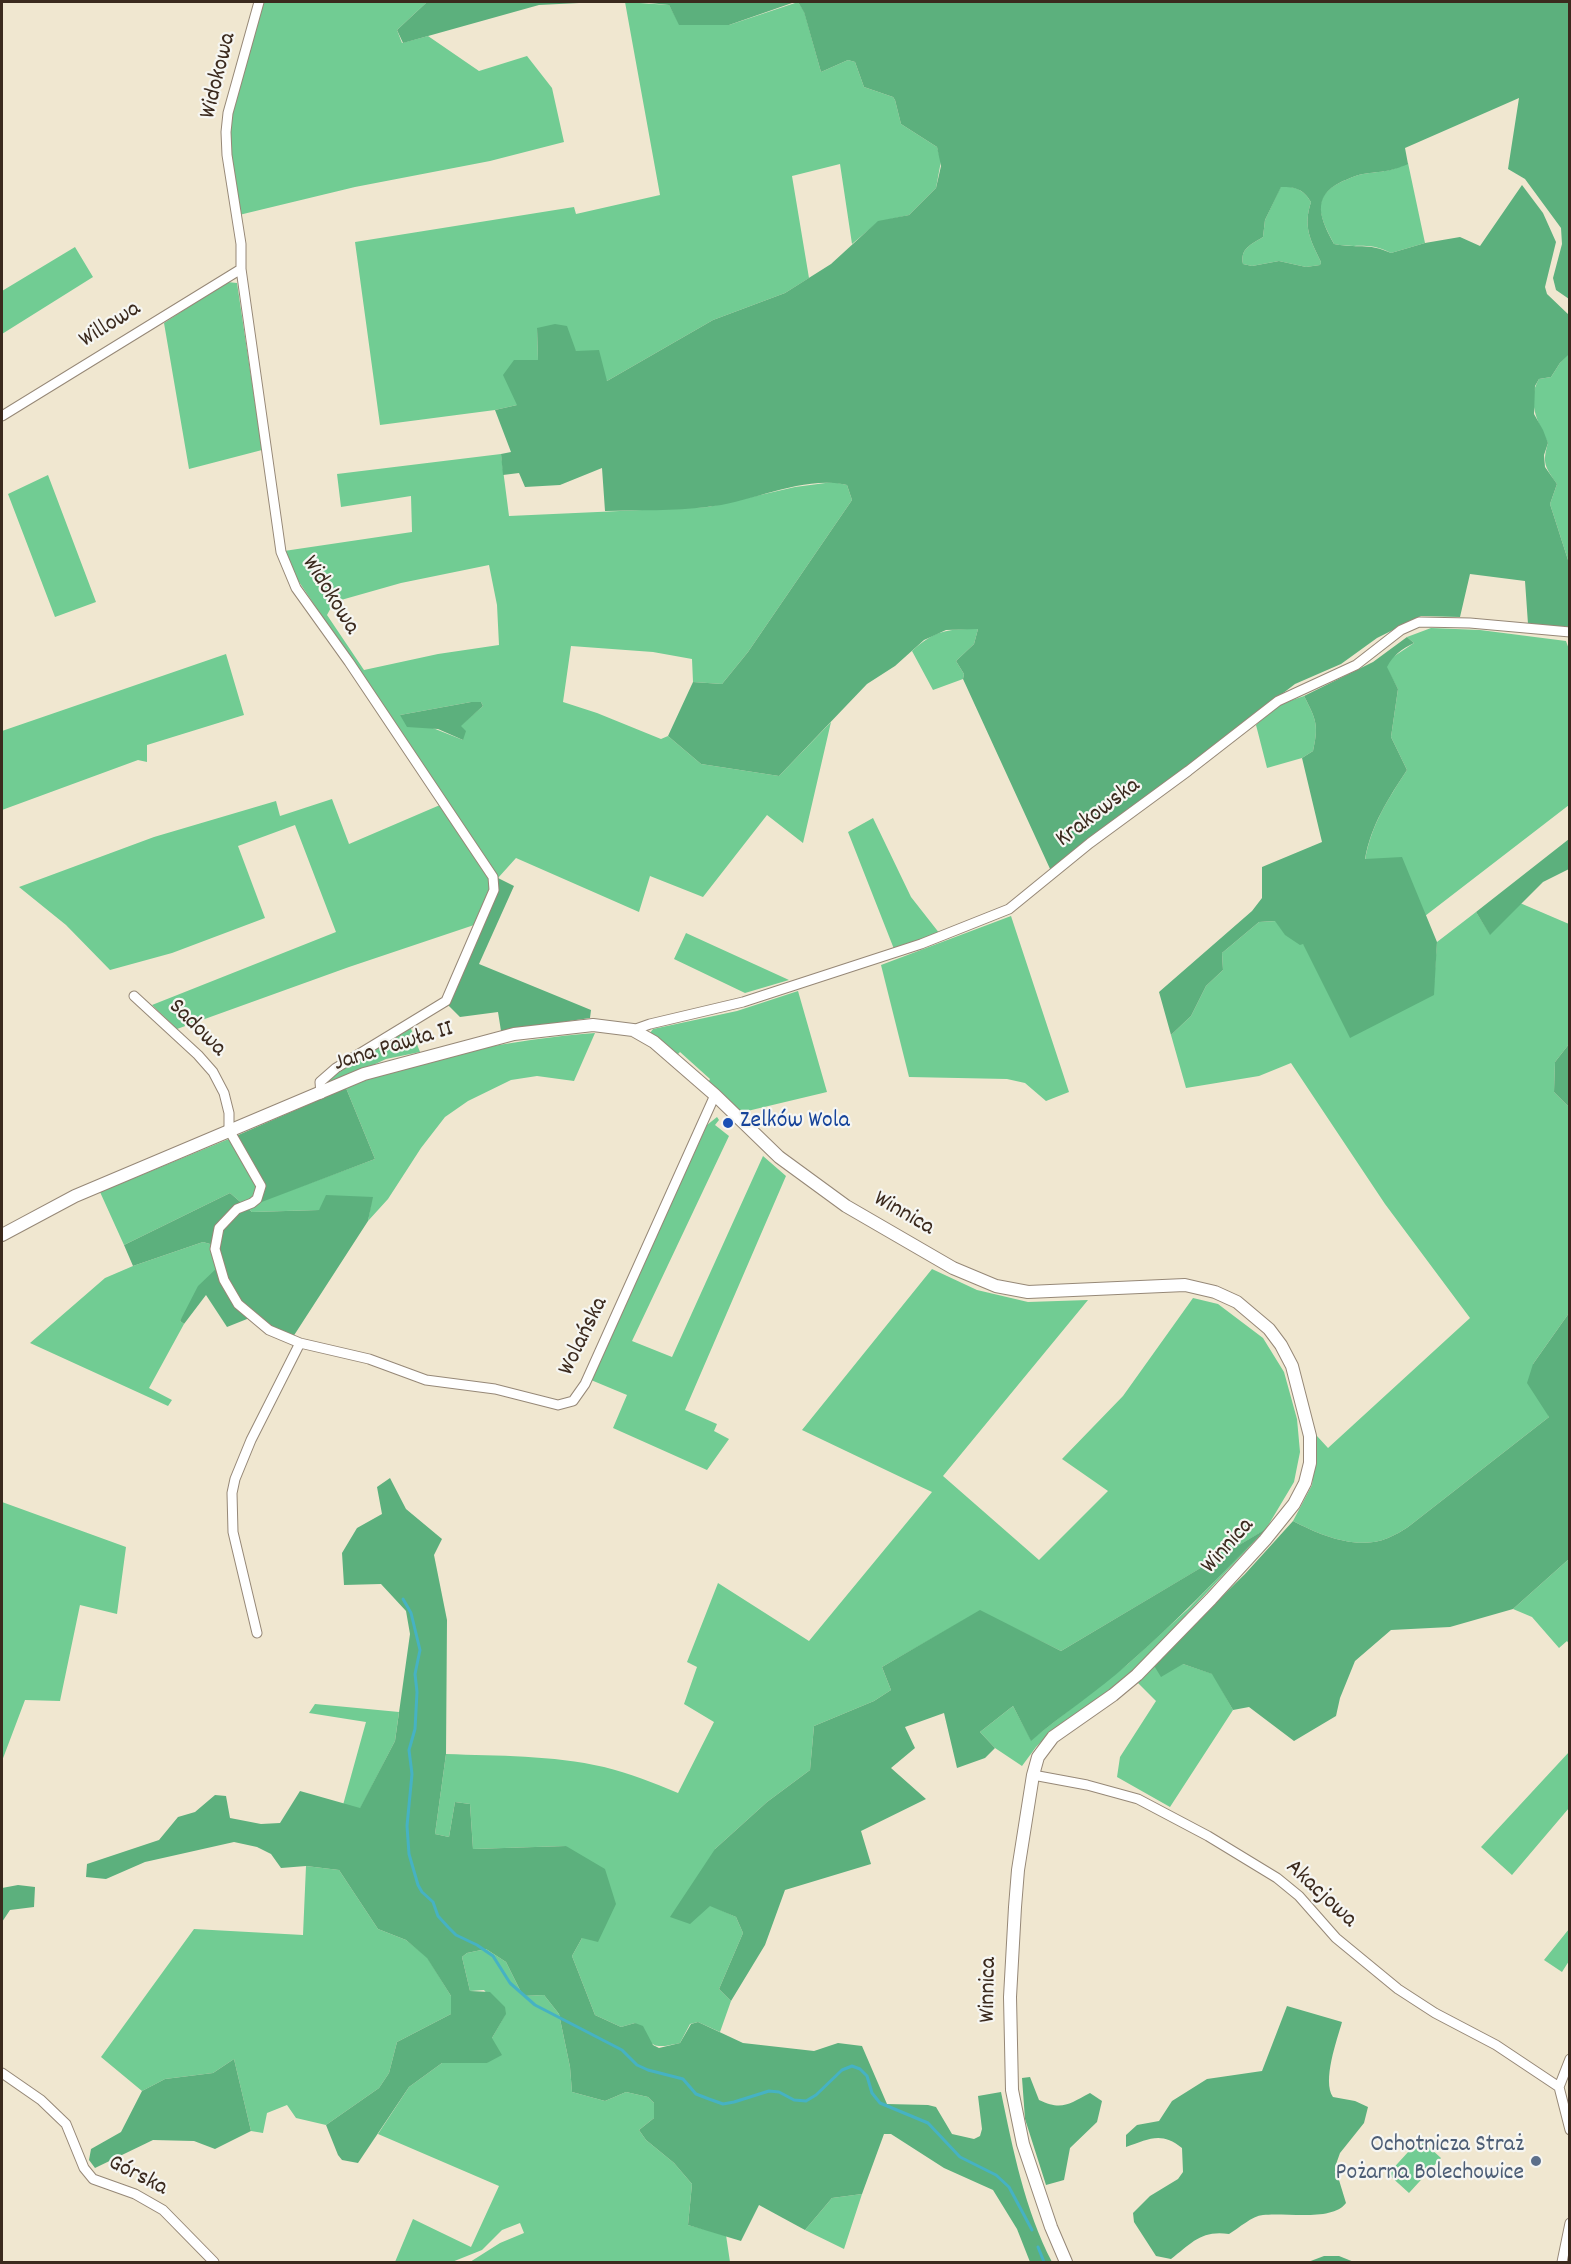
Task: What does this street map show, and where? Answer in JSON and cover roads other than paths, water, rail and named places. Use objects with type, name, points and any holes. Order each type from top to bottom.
[{"type":"street","name":"Widokowa","points":[[259,2],[228,113],[226,132],[227,155],[241,244],[241,269],[281,552],[296,588],[349,662],[493,877],[494,890],[446,1001],[336,1068],[320,1082],[321,1094]]},
{"type":"street","name":"Willowa","points":[[2,416],[241,269]]},
{"type":"street","name":"Krakowska","points":[[633,1030],[743,1002],[921,944],[1009,909],[1090,843],[1173,783],[1278,701],[1356,665],[1401,630],[1419,622],[1470,623],[1569,632]]},
{"type":"street","name":"Sadowa","points":[[134,996],[198,1055],[213,1072],[224,1093],[229,1113],[229,1130]]},
{"type":"street","name":"Jana Pawła II","points":[[2,1235],[75,1196],[364,1074],[514,1035],[593,1025],[633,1030],[654,1042],[715,1095],[779,1157]]},
{"type":"street","name":"Wolańska","points":[[229,1130],[261,1186],[258,1199],[237,1209],[219,1228],[215,1249],[224,1280],[238,1304],[269,1330],[300,1342],[369,1359],[426,1380],[495,1389],[558,1406],[573,1401],[585,1384],[715,1095]]},
{"type":"street","name":"Winnica","points":[[779,1157],[856,1212],[953,1268],[996,1286],[1028,1292],[1185,1285],[1215,1292],[1238,1302],[1269,1329],[1292,1366],[1310,1436],[1305,1483],[1294,1504],[1265,1540],[1211,1599],[1137,1675],[1113,1695],[1053,1737],[1038,1757],[1018,1870],[1014,1918],[1010,1997],[1012,2090],[1023,2144],[1051,2227],[1066,2262]]},
{"type":"street","points":[[257,1632],[233,1532],[232,1493],[247,1449],[300,1342]]},
{"type":"street","name":"Akacjowa","points":[[1034,1775],[1087,1785],[1138,1799],[1208,1836],[1277,1878],[1299,1896],[1336,1938],[1398,1989],[1435,2013],[1496,2044],[1559,2086]]},
{"type":"street","points":[[1569,2059],[1559,2086],[1569,2130]]},
{"type":"street","name":"Górska","points":[[2,2073],[41,2100],[67,2126],[84,2168],[93,2179],[135,2194],[163,2210],[214,2262]]},
{"type":"street","points":[[1562,2262],[1569,2223]]},
{"type":"waterway","points":[[403,1599],[411,1613],[420,1650],[415,1674],[417,1692],[415,1729],[409,1750],[412,1774],[407,1826],[409,1854],[418,1885],[433,1902],[438,1916],[448,1927],[456,1935],[493,1956],[510,1983],[535,2005],[622,2050],[637,2065],[683,2079],[696,2094],[723,2104],[769,2091],[779,2092],[794,2100],[806,2101],[816,2095],[842,2070],[852,2066],[860,2069],[867,2076],[872,2093],[880,2103],[928,2123],[960,2157],[996,2175],[1009,2187],[1032,2230]]},
{"type":"waterway","points":[[1038,2247],[1044,2262]]},
{"type":"place","name":"Zelków Wola","points":[[728,1123]]},
{"type":"place","name":"Ochotnicza Straż Pożarna Bolechowice","points":[[1536,2161]]}]
